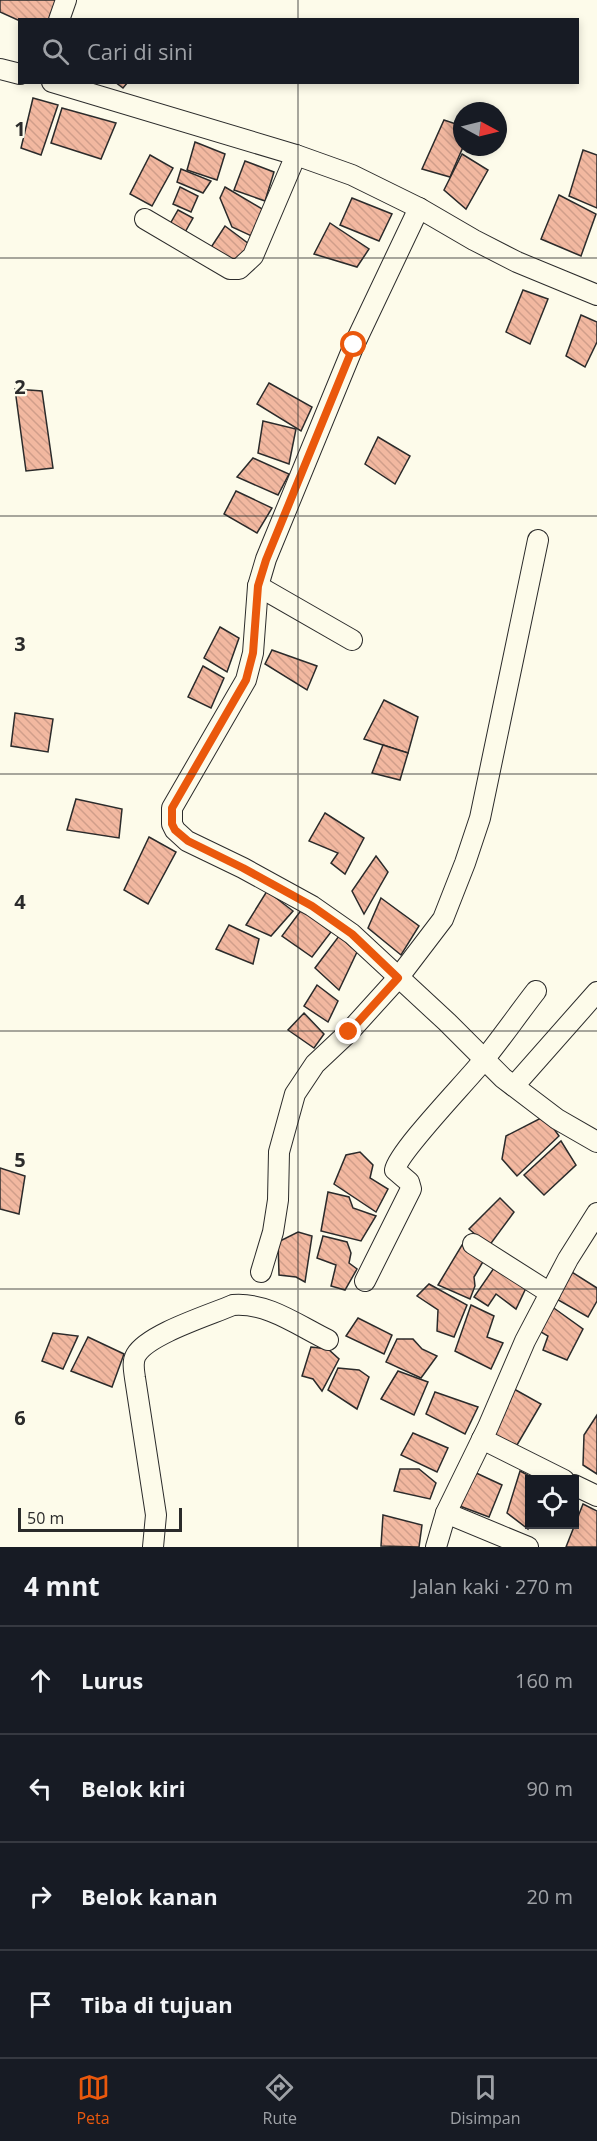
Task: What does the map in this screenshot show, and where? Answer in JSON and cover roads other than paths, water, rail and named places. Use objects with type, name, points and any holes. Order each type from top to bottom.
[{"type":"street","points":[[60,18],[66,0]]},
{"type":"street","points":[[0,69],[18,74]]},
{"type":"street","points":[[59,84],[296,155],[352,175],[419,208],[517,262],[597,296]]},
{"type":"street","points":[[145,219],[230,268],[239,269],[253,256],[296,155]]},
{"type":"street","points":[[419,208],[354,345],[276,534],[258,586],[253,653],[246,680],[172,808],[172,824],[175,830],[188,841],[312,906],[352,934],[514,1086],[557,1119],[597,1142]]},
{"type":"street","points":[[261,1272],[273,1232],[278,1200],[279,1152],[295,1094],[315,1064],[349,1032],[398,978],[443,919],[480,818],[538,540]]},
{"type":"street","points":[[258,586],[352,640]]},
{"type":"street","points":[[365,1281],[411,1189],[410,1182],[395,1170],[396,1164],[412,1142],[484,1060],[536,991]]},
{"type":"street","points":[[514,1086],[597,992]]},
{"type":"street","points":[[436,1547],[446,1513],[482,1439],[525,1341],[568,1259],[597,1213]]},
{"type":"street","points":[[473,1244],[550,1293]]},
{"type":"street","points":[[153,1547],[156,1515],[133,1364],[136,1355],[153,1338],[233,1305],[247,1304],[262,1307],[328,1340]]},
{"type":"street","points":[[482,1439],[556,1475]]},
{"type":"street","points":[[579,1487],[597,1496]]},
{"type":"street","points":[[446,1513],[528,1547]]}]
